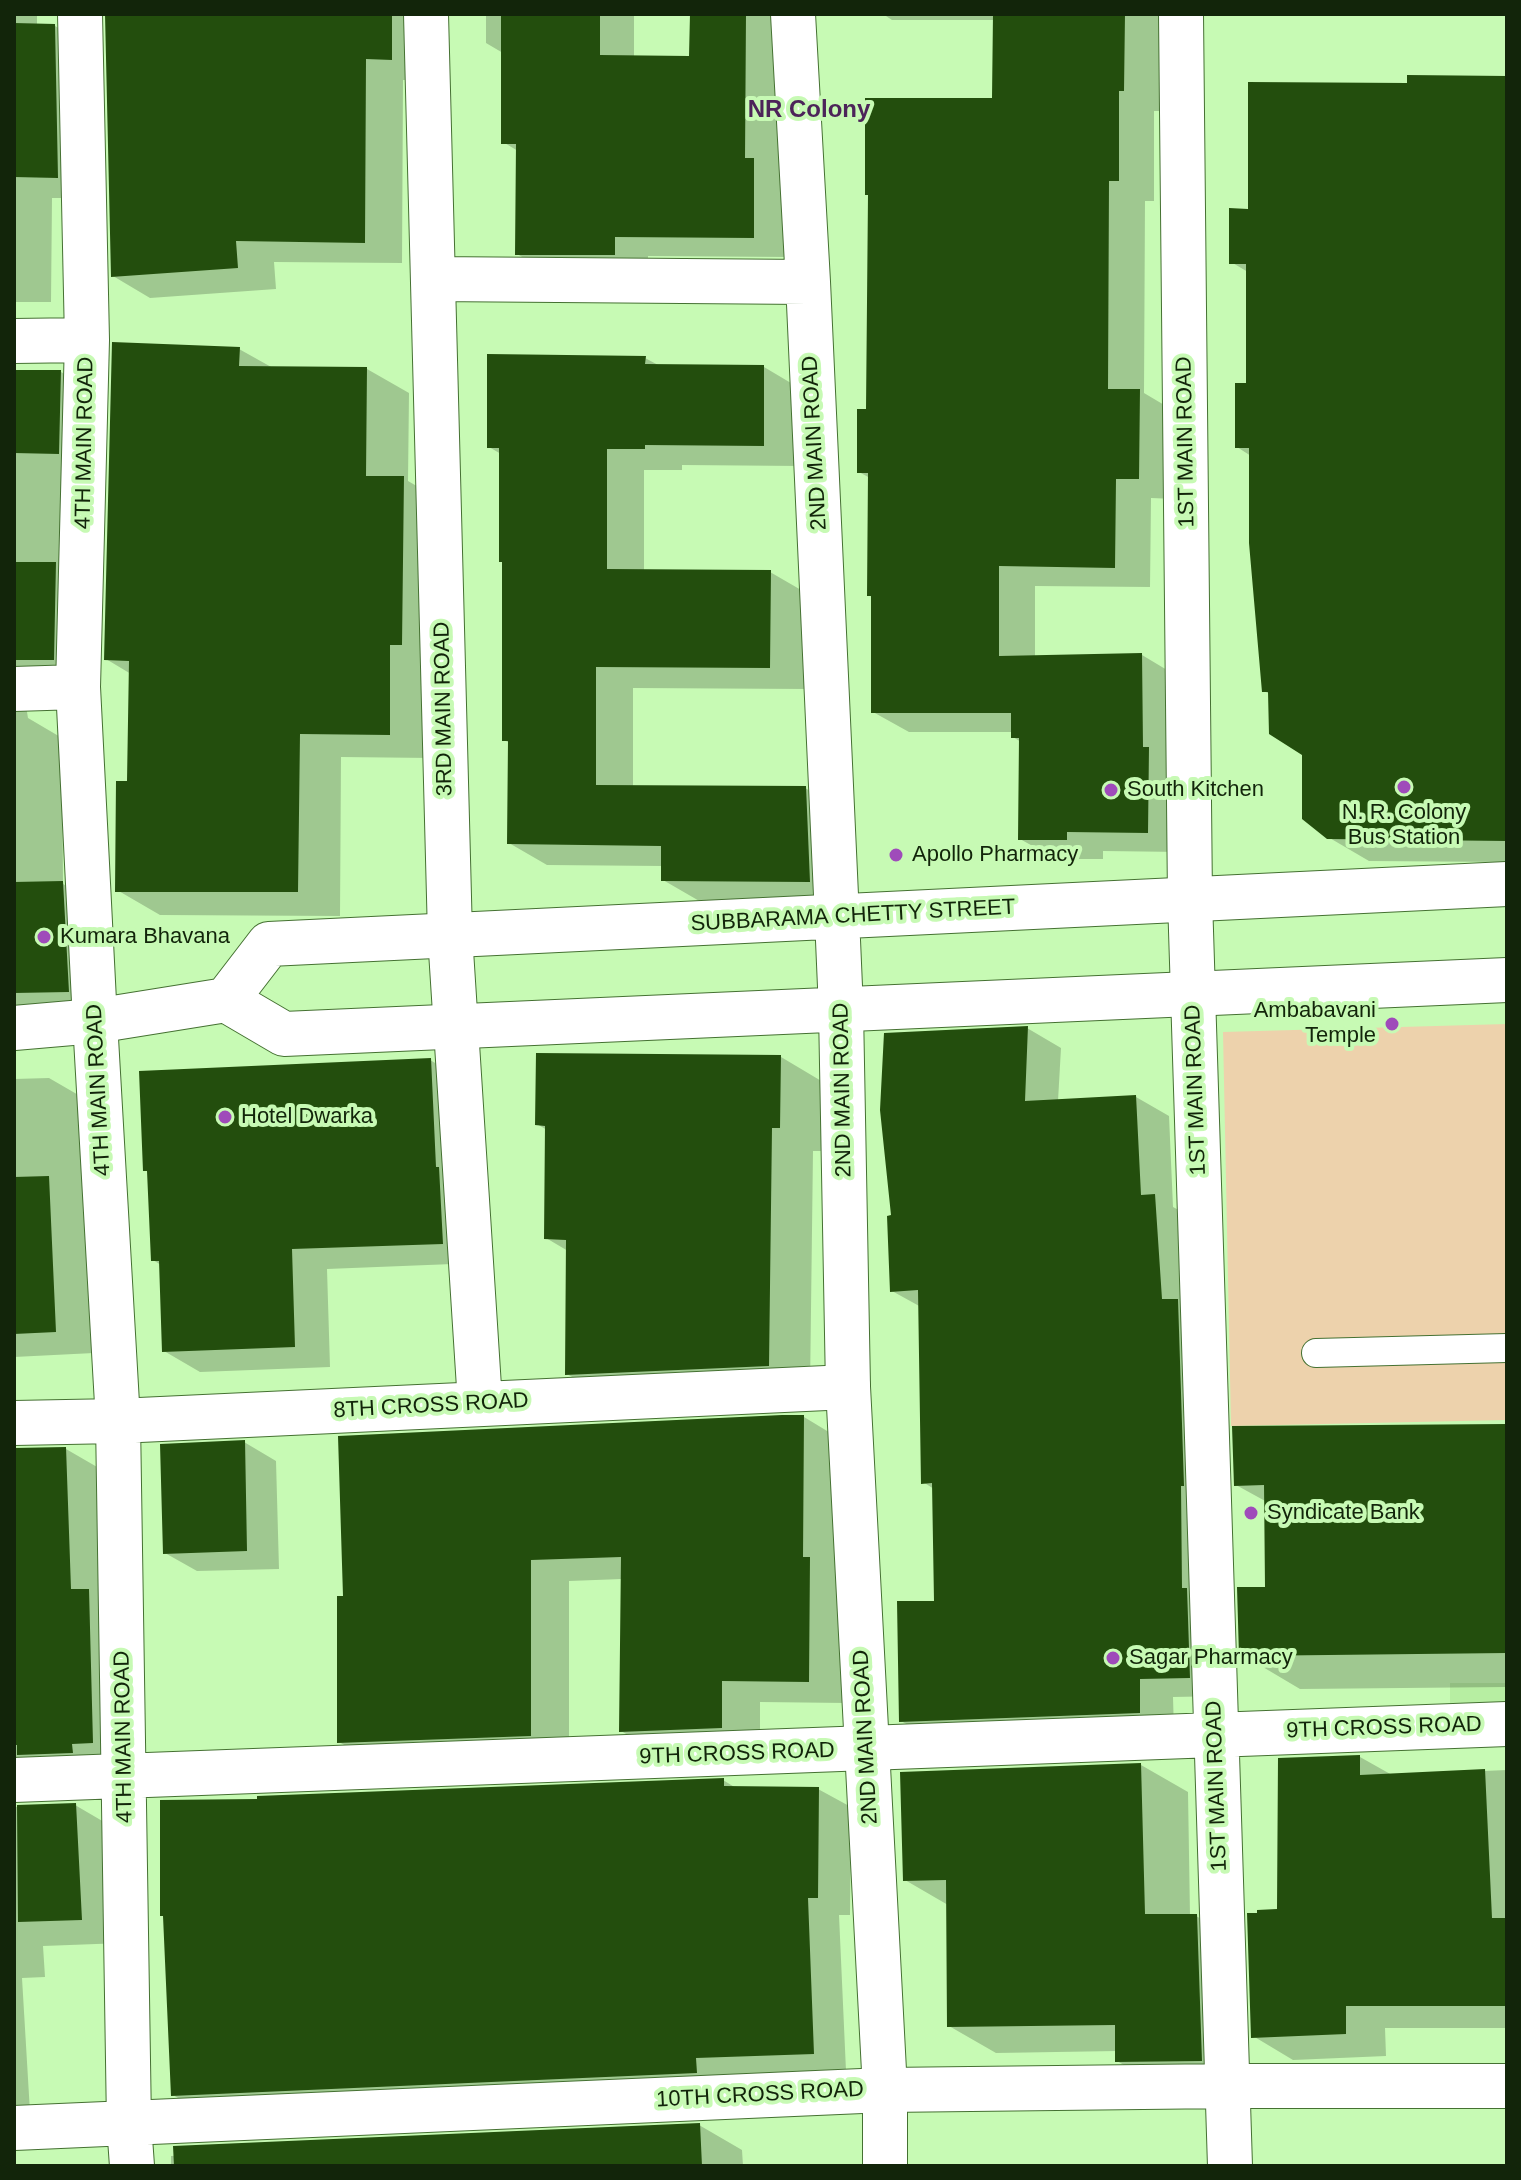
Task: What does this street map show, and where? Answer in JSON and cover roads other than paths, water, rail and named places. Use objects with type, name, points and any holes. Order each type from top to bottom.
[{"type":"street","name":"4TH MAIN ROAD","points":[[80,14],[87,340],[78,687],[118,1421],[130,2145]]},
{"type":"street","name":"3RD MAIN ROAD","points":[[426,14],[450,935],[480,1403]]},
{"type":"street","name":"2ND MAIN ROAD","points":[[793,14],[841,1010],[848,1387],[885,2090],[885,2166]]},
{"type":"street","name":"1ST MAIN ROAD","points":[[1181,14],[1190,899],[1230,2166]]},
{"type":"street","points":[[433,279],[808,282]]},
{"type":"street","points":[[14,341],[87,340]]},
{"type":"street","points":[[14,689],[78,687]]},
{"type":"street","name":"SUBBARAMA CHETTY STREET","points":[[226,1000],[269,944],[1507,884]]},
{"type":"street","points":[[14,1028],[95,1021],[226,1000],[284,1034],[1507,980]]},
{"type":"street","name":"8TH CROSS ROAD","points":[[14,1423],[118,1421],[848,1387]]},
{"type":"street","name":"9TH CROSS ROAD","points":[[14,1780],[1507,1724]]},
{"type":"street","name":"10TH CROSS ROAD","points":[[14,2128],[130,2145],[885,2090],[1507,2086]]},
{"type":"lane","points":[[1316,1353],[1507,1348]]},
{"type":"place","name":"N. R. Colony Bus Station","points":[[1404,787]]},
{"type":"place","name":"South Kitchen","points":[[1111,790]]},
{"type":"place","name":"Apollo Pharmacy","points":[[896,855]]},
{"type":"place","name":"Kumara Bhavana","points":[[44,937]]},
{"type":"place","name":"Ambabavani Temple","points":[[1392,1024]]},
{"type":"place","name":"Hotel Dwarka","points":[[225,1117]]},
{"type":"place","name":"Syndicate Bank","points":[[1251,1513]]},
{"type":"place","name":"Sagar Pharmacy","points":[[1113,1658]]},
{"type":"district","name":"NR Colony","points":[[809,110]]}]
